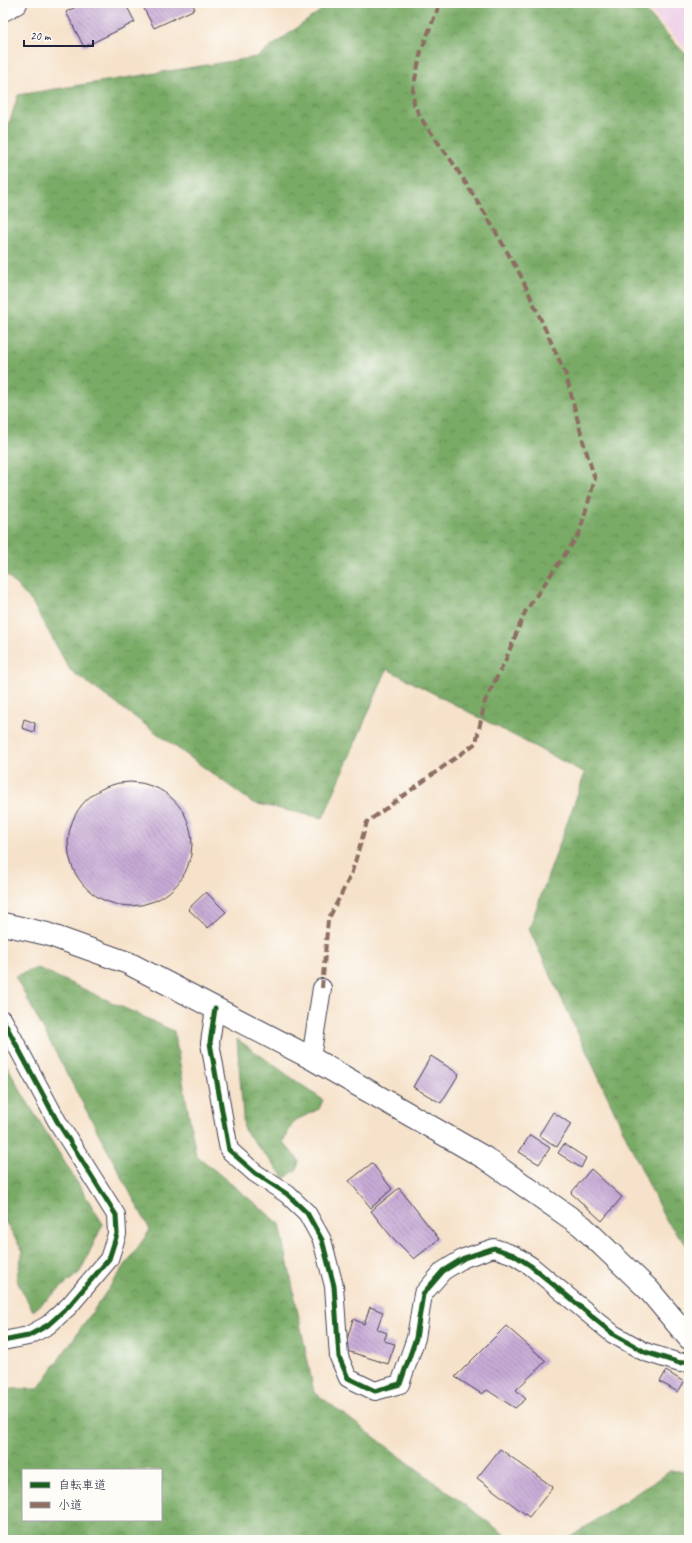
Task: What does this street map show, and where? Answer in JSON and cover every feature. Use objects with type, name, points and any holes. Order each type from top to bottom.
[{"type":"main road","points":[[3,10],[16,3]]},
{"type":"main road","points":[[3,924],[47,934],[128,963],[311,1058],[486,1158],[582,1226],[648,1289],[689,1338]]},
{"type":"street","points":[[311,1058],[322,988]]},
{"type":"street","points":[[215,1008],[210,1043],[229,1150],[255,1173],[287,1194],[307,1213],[322,1240],[334,1286],[339,1357],[348,1378],[375,1391],[400,1384],[416,1338],[423,1294],[443,1270],[464,1258],[494,1248],[514,1255],[532,1266],[614,1334],[645,1352],[680,1364],[689,1361]]},
{"type":"street","points":[[3,1020],[57,1121],[116,1215],[117,1234],[109,1259],[69,1306],[48,1324],[28,1336],[3,1341]]},
{"type":"shaded area","points":[[643,3],[689,3],[689,52]]},
{"type":"green space","points":[[331,3],[638,3],[689,58],[689,1248],[665,1219],[529,929],[585,773],[387,669],[323,818],[253,803],[70,670],[32,602],[3,571],[3,143],[18,95],[257,57]]},
{"type":"green space","points":[[38,968],[174,1031],[196,1155],[280,1224],[314,1392],[512,1540],[3,1540],[3,1389],[38,1389],[150,1230],[15,976]]},
{"type":"green space","points":[[237,1039],[323,1100],[319,1109],[294,1121],[283,1142],[299,1161],[297,1169],[285,1178],[244,1130]]},
{"type":"green space","points":[[3,1058],[23,1095],[103,1224],[80,1272],[33,1311],[16,1279],[23,1251],[3,1218]]},
{"type":"green space","points":[[670,1471],[689,1471],[689,1540],[566,1540]]},
{"type":"building","points":[[83,3],[125,3],[135,22],[84,47],[66,12]]},
{"type":"building","points":[[141,3],[192,3],[195,9],[154,28]]},
{"type":"building","points":[[24,719],[35,723],[34,732],[22,728]]},
{"type":"building","points":[[130,782],[154,787],[174,800],[187,820],[192,844],[187,868],[174,888],[154,901],[130,906],[106,901],[86,888],[73,868],[68,844],[73,820],[86,800],[106,787]]},
{"type":"building","points":[[206,892],[226,912],[208,928],[188,909]]},
{"type":"building","points":[[431,1056],[459,1074],[441,1103],[413,1087]]},
{"type":"building","points":[[553,1112],[571,1124],[557,1147],[539,1135]]},
{"type":"building","points":[[530,1135],[550,1148],[539,1164],[519,1152]]},
{"type":"building","points":[[564,1144],[586,1158],[581,1168],[558,1153]]},
{"type":"building","points":[[372,1163],[392,1189],[371,1208],[349,1181]]},
{"type":"building","points":[[591,1169],[622,1197],[602,1221],[571,1193]]},
{"type":"building","points":[[399,1188],[439,1239],[414,1259],[390,1235],[371,1211]]},
{"type":"building","points":[[370,1307],[383,1312],[377,1329],[387,1333],[384,1341],[395,1344],[388,1364],[344,1350],[353,1319],[364,1324]]},
{"type":"building","points":[[506,1326],[546,1361],[516,1390],[526,1399],[515,1408],[487,1390],[482,1394],[455,1377]]},
{"type":"building","points":[[666,1371],[684,1382],[678,1392],[660,1382]]},
{"type":"building","points":[[500,1449],[553,1487],[529,1517],[477,1478]]},
{"type":"marked path","points":[[322,988],[328,920],[351,875],[367,822],[476,743],[485,701],[506,659],[525,612],[579,534],[595,479],[583,441],[566,375],[521,276],[486,215],[453,163],[424,123],[414,105],[413,89],[421,51],[440,3]]},
{"type":"cycle path","points":[[215,1008],[210,1043],[229,1150],[255,1173],[287,1194],[307,1213],[322,1240],[334,1286],[339,1357],[348,1378],[375,1391],[400,1384],[416,1338],[423,1294],[443,1271],[464,1258],[494,1248],[514,1255],[531,1266],[613,1334],[645,1352],[680,1363],[689,1361]]},
{"type":"cycle path","points":[[3,1020],[57,1121],[116,1215],[117,1234],[109,1259],[69,1306],[48,1325],[28,1336],[3,1341]]}]
